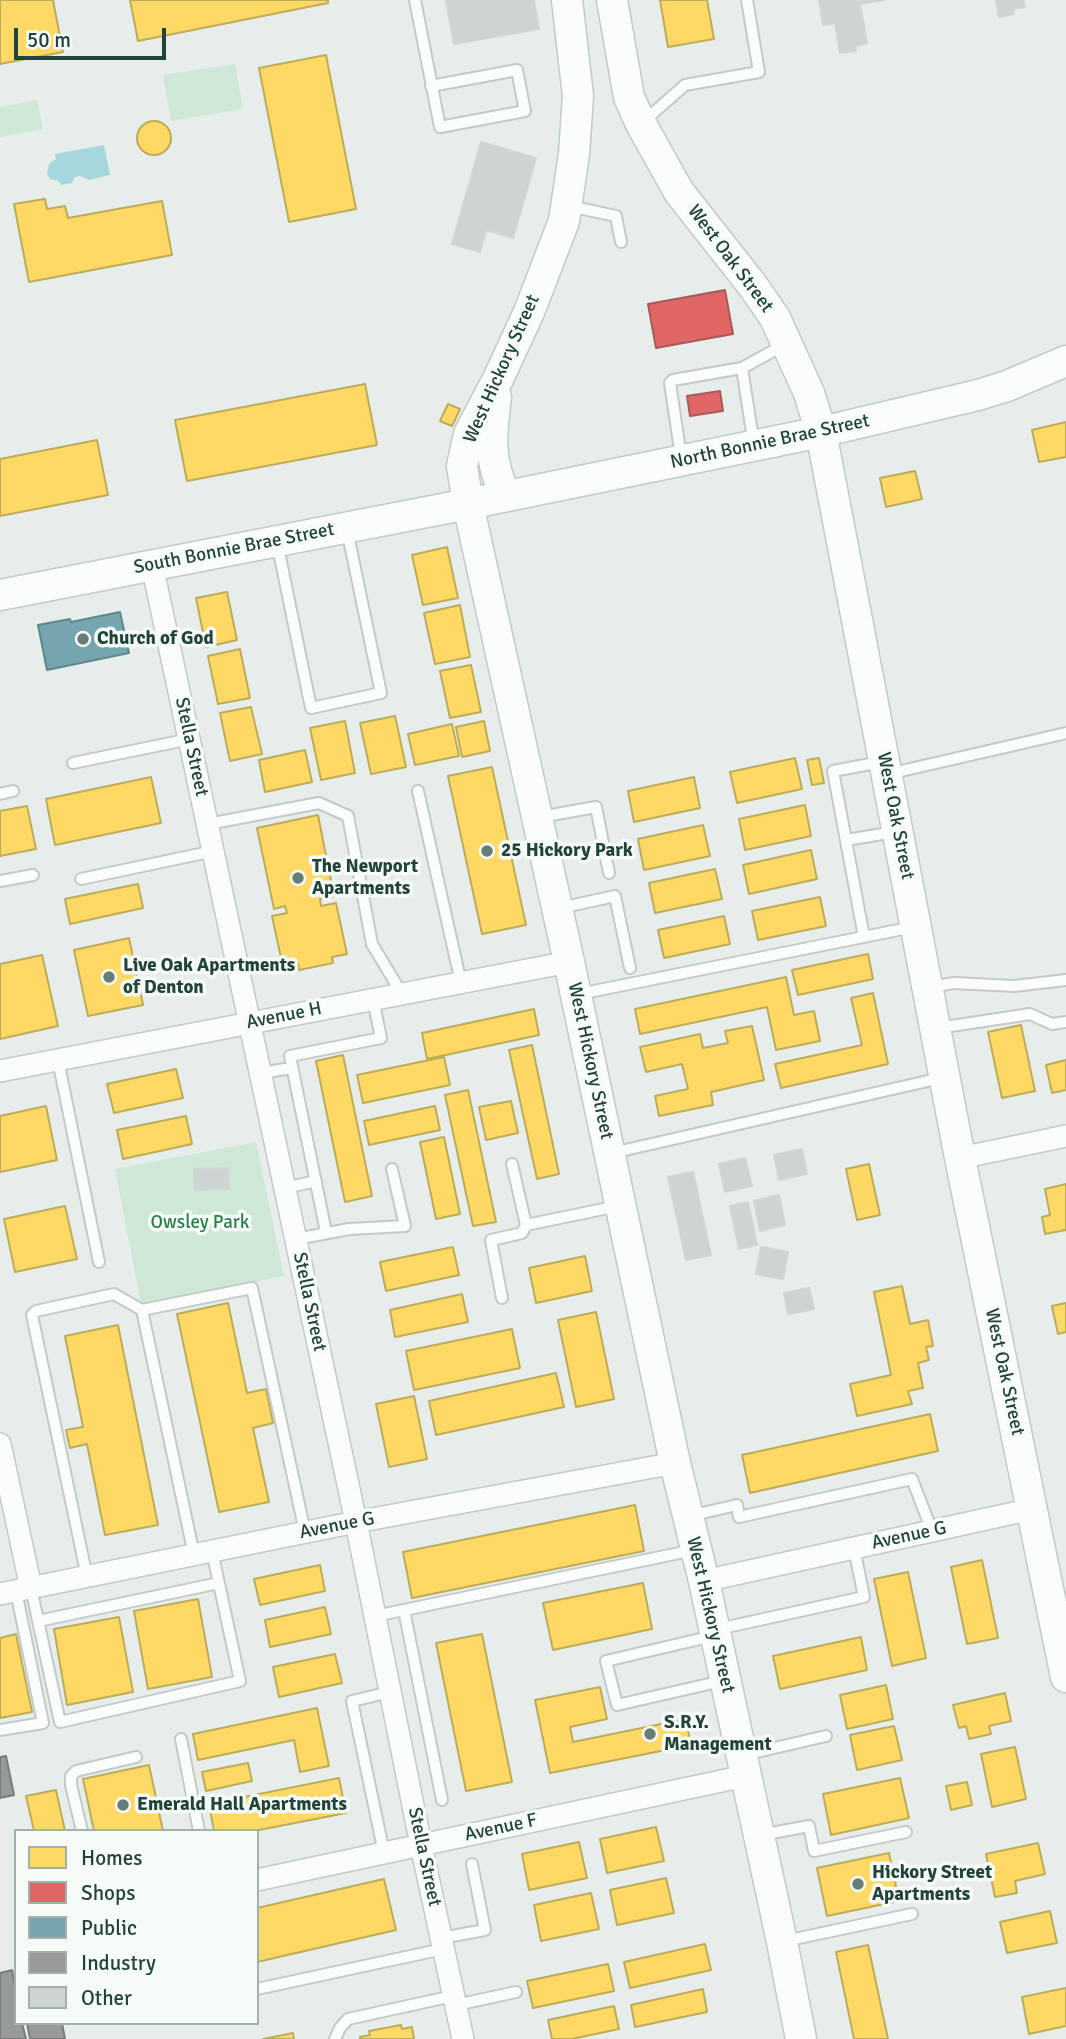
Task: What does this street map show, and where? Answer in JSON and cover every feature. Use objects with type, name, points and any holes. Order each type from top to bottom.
[{"type":"main road","points":[[567,0],[578,96],[629,97]]},
{"type":"main road","name":"West Oak Street","points":[[612,0],[629,97],[641,124],[679,192],[775,318],[809,393],[821,432],[944,1077],[1066,1678]]},
{"type":"main road","name":"West Hickory Street","points":[[578,96],[574,154],[564,221],[537,295],[469,434],[462,466],[468,504],[675,1463],[704,1581],[801,2039]]},
{"type":"main road","name":"North Bonnie Brae Street","points":[[468,504],[821,432],[988,392],[1018,382],[1066,360]]},
{"type":"main road","points":[[498,379],[491,453],[497,479],[506,496]]},
{"type":"main road","name":"South Bonnie Brae Street","points":[[0,595],[468,504]]},
{"type":"street","name":"Stella Street","points":[[152,565],[463,2039]]},
{"type":"street","name":"Avenue H","points":[[0,1071],[569,962]]},
{"type":"street","points":[[960,1158],[1066,1136]]},
{"type":"street","points":[[0,1444],[15,1591]]},
{"type":"street","name":"Avenue G","points":[[15,1591],[356,1522],[675,1463]]},
{"type":"street","name":"Avenue G","points":[[704,1581],[1032,1509]]},
{"type":"street","name":"Avenue F","points":[[259,1880],[421,1845],[743,1766]]},
{"type":"lane","points":[[415,0],[440,127],[525,111],[517,70],[432,86]]},
{"type":"lane","points":[[641,124],[685,85],[759,72],[747,0]]},
{"type":"lane","points":[[567,205],[616,216],[621,242]]},
{"type":"lane","points":[[681,461],[670,383],[673,380],[743,368],[787,344]]},
{"type":"lane","points":[[743,368],[754,446]]},
{"type":"lane","points":[[276,541],[311,708],[381,693],[346,527]]},
{"type":"lane","points":[[864,937],[833,771],[885,768],[1066,733]]},
{"type":"lane","points":[[73,763],[190,739]]},
{"type":"lane","points":[[0,794],[13,791]]},
{"type":"lane","points":[[418,791],[461,983]]},
{"type":"lane","points":[[208,824],[319,803],[348,816],[372,944],[402,994]]},
{"type":"lane","points":[[537,818],[596,807],[609,873]]},
{"type":"lane","points":[[846,840],[898,832]]},
{"type":"lane","points":[[81,879],[214,851]]},
{"type":"lane","points":[[0,881],[33,875]]},
{"type":"lane","points":[[557,909],[615,896],[630,968]]},
{"type":"lane","points":[[576,995],[915,926]]},
{"type":"lane","points":[[928,988],[954,983],[1014,986],[1066,980]]},
{"type":"lane","points":[[326,1232],[290,1056],[381,1038],[373,999]]},
{"type":"lane","points":[[935,1028],[1030,1014],[1052,1024],[1066,1022]]},
{"type":"lane","points":[[58,1060],[99,1262]]},
{"type":"lane","points":[[260,1073],[292,1068]]},
{"type":"lane","points":[[610,1154],[944,1077]]},
{"type":"lane","points":[[502,1298],[491,1240],[522,1233],[526,1225],[512,1164]]},
{"type":"lane","points":[[296,1239],[326,1232],[405,1226],[392,1169]]},
{"type":"lane","points":[[285,1188],[316,1181]]},
{"type":"lane","points":[[526,1225],[621,1206]]},
{"type":"lane","points":[[87,1577],[32,1315],[36,1311],[114,1294],[142,1310],[252,1288],[305,1532]]},
{"type":"lane","points":[[15,1591],[38,1621],[60,1721],[240,1681],[219,1583],[203,1553],[142,1310]]},
{"type":"lane","points":[[688,1516],[737,1505],[739,1517],[912,1479],[932,1531]]},
{"type":"lane","points":[[725,1681],[617,1705],[606,1661],[864,1597],[854,1548]]},
{"type":"lane","points":[[375,1616],[696,1550]]},
{"type":"lane","points":[[38,1621],[219,1583]]},
{"type":"lane","points":[[0,1730],[43,1723],[15,1591]]},
{"type":"lane","points":[[404,1609],[442,1800]]},
{"type":"lane","points":[[384,1853],[352,1701],[390,1692]]},
{"type":"lane","points":[[743,1766],[826,1736]]},
{"type":"lane","points":[[181,1739],[199,1829]]},
{"type":"lane","points":[[82,1829],[71,1776],[76,1771],[136,1757]]},
{"type":"lane","points":[[758,1835],[809,1826],[814,1851],[906,1832]]},
{"type":"lane","points":[[259,1989],[442,1944],[485,1930],[472,1864]]},
{"type":"lane","points":[[782,1942],[912,1914]]},
{"type":"lane","points":[[335,2039],[348,2019],[516,1992]]},
{"type":"green space","points":[[235,64],[243,109],[171,121],[163,75]]},
{"type":"green space","points":[[37,100],[43,129],[0,137],[0,107]]},
{"type":"green space","name":"Owsley Park","points":[[256,1142],[284,1276],[141,1304],[115,1169]]},
{"type":"water","points":[[104,145],[110,175],[89,180],[75,177],[72,183],[61,185],[47,174],[49,164],[56,159],[55,154]]},
{"type":"building: Homes","points":[[0,0],[53,0],[63,52],[0,64]]},
{"type":"building: Homes","points":[[130,0],[328,0],[328,3],[138,41]]},
{"type":"building: Homes","points":[[660,0],[707,0],[714,39],[668,47]]},
{"type":"building: Homes","points":[[326,55],[356,209],[289,222],[259,68]]},
{"type":"building: Homes","points":[[154,121],[166,126],[171,138],[166,150],[154,155],[142,150],[137,138],[142,126]]},
{"type":"building: Homes","points":[[45,199],[47,209],[65,206],[68,218],[162,201],[172,255],[29,282],[14,204]]},
{"type":"building: Homes","points":[[365,384],[377,445],[187,481],[175,420]]},
{"type":"building: Homes","points":[[448,404],[460,409],[452,426],[440,421]]},
{"type":"building: Homes","points":[[1066,422],[1066,457],[1039,462],[1032,430]]},
{"type":"building: Homes","points":[[97,440],[108,495],[0,516],[0,459]]},
{"type":"building: Homes","points":[[915,471],[922,499],[886,507],[880,478]]},
{"type":"building: Homes","points":[[447,547],[458,598],[423,605],[412,555]]},
{"type":"building: Homes","points":[[227,592],[237,640],[206,647],[196,598]]},
{"type":"building: Homes","points":[[460,605],[470,657],[435,664],[424,613]]},
{"type":"building: Homes","points":[[240,649],[250,698],[218,704],[208,656]]},
{"type":"building: Homes","points":[[471,665],[481,712],[450,718],[440,671]]},
{"type":"building: Homes","points":[[251,707],[262,754],[230,761],[220,713]]},
{"type":"building: Homes","points":[[395,716],[406,767],[371,774],[360,723]]},
{"type":"building: Homes","points":[[345,721],[355,773],[321,780],[310,728]]},
{"type":"building: Homes","points":[[484,721],[490,751],[462,757],[456,727]]},
{"type":"building: Homes","points":[[452,724],[459,756],[415,765],[408,734]]},
{"type":"building: Homes","points":[[305,750],[312,782],[265,792],[259,760]]},
{"type":"building: Homes","points":[[795,758],[802,789],[737,803],[730,772]]},
{"type":"building: Homes","points":[[819,758],[824,783],[812,785],[807,760]]},
{"type":"building: Homes","name":"25 Hickory Park","points":[[492,767],[526,925],[482,934],[448,776]]},
{"type":"building: Homes","points":[[151,777],[161,823],[55,845],[46,799]]},
{"type":"building: Homes","points":[[694,777],[700,808],[634,822],[628,791]]},
{"type":"building: Homes","points":[[805,805],[811,836],[745,850],[739,819]]},
{"type":"building: Homes","points":[[27,806],[36,849],[0,856],[0,811]]},
{"type":"building: Homes","name":"The Newport Apartments","points":[[318,815],[334,896],[320,899],[321,906],[336,903],[347,954],[332,957],[333,963],[299,970],[298,964],[283,967],[272,916],[287,913],[285,906],[274,909],[257,828]]},
{"type":"building: Homes","points":[[703,825],[710,856],[644,870],[638,839]]},
{"type":"building: Homes","points":[[811,850],[817,879],[749,894],[743,865]]},
{"type":"building: Homes","points":[[715,869],[722,899],[655,913],[649,883]]},
{"type":"building: Homes","points":[[138,884],[143,908],[70,924],[65,899]]},
{"type":"building: Homes","points":[[820,897],[826,926],[758,940],[752,911]]},
{"type":"building: Homes","points":[[724,916],[730,944],[664,958],[658,930]]},
{"type":"building: Homes","name":"Live Oak Apartments of Denton","points":[[129,938],[143,1005],[88,1016],[74,950]]},
{"type":"building: Homes","points":[[868,954],[873,979],[798,995],[792,970]]},
{"type":"building: Homes","points":[[42,955],[58,1026],[0,1039],[0,964]]},
{"type":"building: Homes","points":[[786,977],[794,1015],[814,1011],[820,1041],[776,1050],[767,1007],[640,1034],[635,1009]]},
{"type":"building: Homes","points":[[873,993],[888,1064],[781,1088],[775,1064],[862,1045],[851,998]]},
{"type":"building: Homes","points":[[534,1009],[539,1035],[427,1059],[422,1033]]},
{"type":"building: Homes","points":[[1021,1025],[1035,1091],[1002,1098],[988,1032]]},
{"type":"building: Homes","points":[[752,1026],[764,1080],[711,1092],[713,1105],[659,1116],[655,1096],[688,1089],[682,1064],[646,1072],[640,1047],[700,1034],[703,1048],[728,1043],[725,1031]]},
{"type":"building: Homes","points":[[532,1045],[559,1174],[537,1179],[509,1050]]},
{"type":"building: Homes","points":[[343,1055],[372,1196],[345,1202],[316,1061]]},
{"type":"building: Homes","points":[[444,1057],[450,1085],[363,1103],[357,1075]]},
{"type":"building: Homes","points":[[1066,1060],[1066,1090],[1052,1093],[1046,1065]]},
{"type":"building: Homes","points":[[176,1069],[183,1098],[114,1113],[107,1084]]},
{"type":"building: Homes","points":[[468,1090],[496,1222],[473,1226],[445,1095]]},
{"type":"building: Homes","points":[[511,1101],[518,1133],[486,1140],[479,1107]]},
{"type":"building: Homes","points":[[46,1106],[57,1160],[0,1172],[0,1116]]},
{"type":"building: Homes","points":[[435,1106],[440,1130],[369,1145],[364,1121]]},
{"type":"building: Homes","points":[[186,1116],[192,1144],[123,1159],[117,1130]]},
{"type":"building: Homes","points":[[444,1137],[460,1214],[436,1219],[420,1142]]},
{"type":"building: Homes","points":[[869,1164],[880,1215],[857,1220],[846,1169]]},
{"type":"building: Homes","points":[[1066,1184],[1066,1230],[1045,1234],[1042,1217],[1050,1215],[1045,1189]]},
{"type":"building: Homes","points":[[65,1206],[77,1259],[15,1272],[4,1219]]},
{"type":"building: Homes","points":[[453,1247],[459,1275],[386,1291],[380,1262]]},
{"type":"building: Homes","points":[[585,1256],[592,1291],[536,1303],[529,1268]]},
{"type":"building: Homes","points":[[902,1286],[910,1324],[928,1320],[933,1346],[926,1347],[929,1360],[918,1363],[923,1388],[908,1391],[912,1404],[857,1416],[850,1384],[891,1375],[874,1292]]},
{"type":"building: Homes","points":[[462,1294],[468,1322],[395,1337],[390,1310]]},
{"type":"building: Homes","points":[[228,1303],[247,1393],[266,1389],[273,1423],[253,1428],[269,1502],[219,1512],[177,1314]]},
{"type":"building: Homes","points":[[1066,1303],[1066,1332],[1058,1334],[1052,1306]]},
{"type":"building: Homes","points":[[596,1312],[614,1399],[576,1407],[558,1320]]},
{"type":"building: Homes","points":[[118,1325],[158,1525],[105,1535],[87,1444],[70,1448],[66,1430],[83,1427],[65,1336]]},
{"type":"building: Homes","points":[[512,1329],[520,1368],[414,1390],[406,1351]]},
{"type":"building: Homes","points":[[556,1373],[564,1407],[436,1435],[429,1401]]},
{"type":"building: Homes","points":[[414,1396],[427,1459],[389,1467],[376,1404]]},
{"type":"building: Homes","points":[[930,1414],[938,1451],[750,1493],[742,1455]]},
{"type":"building: Homes","points":[[635,1505],[644,1551],[412,1598],[403,1552]]},
{"type":"building: Homes","points":[[982,1560],[998,1638],[967,1644],[951,1567]]},
{"type":"building: Homes","points":[[320,1565],[325,1591],[260,1605],[254,1579]]},
{"type":"building: Homes","points":[[908,1572],[926,1658],[892,1666],[874,1579]]},
{"type":"building: Homes","points":[[643,1583],[652,1629],[553,1650],[543,1603]]},
{"type":"building: Homes","points":[[198,1599],[212,1677],[148,1689],[134,1611]]},
{"type":"building: Homes","points":[[325,1607],[331,1634],[270,1647],[265,1620]]},
{"type":"building: Homes","points":[[119,1617],[133,1692],[67,1705],[54,1629]]},
{"type":"building: Homes","points":[[16,1634],[32,1712],[0,1718],[0,1638]]},
{"type":"building: Homes","points":[[482,1634],[512,1782],[466,1791],[436,1643]]},
{"type":"building: Homes","points":[[861,1637],[867,1670],[780,1689],[773,1656]]},
{"type":"building: Homes","points":[[335,1654],[342,1683],[279,1697],[273,1667]]},
{"type":"building: Homes","points":[[886,1685],[893,1719],[847,1729],[840,1695]]},
{"type":"building: Homes","name":"S.R.Y. Management","points":[[600,1687],[607,1719],[570,1727],[573,1742],[686,1719],[691,1745],[550,1773],[535,1700]]},
{"type":"building: Homes","points":[[1005,1693],[1011,1721],[989,1726],[991,1734],[969,1739],[966,1726],[959,1728],[953,1705]]},
{"type":"building: Homes","points":[[317,1708],[329,1766],[300,1772],[294,1740],[198,1760],[193,1734]]},
{"type":"building: Homes","points":[[894,1726],[902,1760],[857,1770],[850,1735]]},
{"type":"building: Homes","points":[[1015,1747],[1026,1799],[992,1807],[981,1754]]},
{"type":"building: Homes","points":[[248,1763],[252,1781],[206,1791],[202,1772]]},
{"type":"building: Homes","name":"Emerald Hall Apartments","points":[[149,1765],[163,1829],[94,1829],[83,1779]]},
{"type":"building: Homes","points":[[339,1778],[346,1813],[259,1830],[214,1829],[209,1804]]},
{"type":"building: Homes","points":[[900,1778],[909,1818],[831,1835],[823,1794]]},
{"type":"building: Homes","points":[[967,1782],[972,1805],[951,1810],[946,1786]]},
{"type":"building: Homes","points":[[56,1790],[65,1829],[34,1829],[26,1796]]},
{"type":"building: Homes","points":[[656,1827],[664,1861],[607,1873],[600,1839]]},
{"type":"building: Homes","points":[[579,1842],[587,1878],[529,1890],[522,1854]]},
{"type":"building: Homes","points":[[1038,1843],[1045,1874],[1015,1881],[1017,1893],[995,1897],[986,1854]]},
{"type":"building: Homes","name":"Hickory Street Apartments","points":[[889,1853],[899,1901],[827,1916],[817,1868]]},
{"type":"building: Homes","points":[[666,1878],[674,1913],[617,1925],[610,1890]]},
{"type":"building: Homes","points":[[384,1879],[396,1930],[259,1962],[259,1908]]},
{"type":"building: Homes","points":[[591,1893],[599,1929],[541,1941],[534,1905]]},
{"type":"building: Homes","points":[[1050,1911],[1057,1943],[1007,1953],[1000,1922]]},
{"type":"building: Homes","points":[[705,1944],[711,1970],[630,1988],[624,1962]]},
{"type":"building: Homes","points":[[868,1945],[888,2039],[854,2039],[836,1952]]},
{"type":"building: Homes","points":[[608,1964],[614,1991],[533,2008],[527,1981]]},
{"type":"building: Homes","points":[[1066,1988],[1066,2026],[1029,2034],[1022,1997]]},
{"type":"building: Homes","points":[[703,1989],[707,2012],[635,2027],[631,2005]]},
{"type":"building: Homes","points":[[614,2006],[619,2029],[572,2039],[552,2039],[548,2020]]},
{"type":"building: Homes","points":[[401,2025],[402,2029],[412,2027],[414,2039],[360,2039],[370,2035],[369,2031]]},
{"type":"building: Homes","points":[[293,2033],[294,2039],[263,2039]]},
{"type":"building: Shops","points":[[725,290],[733,334],[656,348],[648,304]]},
{"type":"building: Shops","points":[[720,391],[723,411],[690,416],[687,396]]},
{"type":"building: Public","name":"Church of God","points":[[120,612],[129,653],[47,670],[38,625],[70,619],[71,622]]},
{"type":"building: Industry","points":[[6,1756],[14,1795],[0,1798],[0,1757]]},
{"type":"building: Industry","points":[[12,1970],[14,2025],[22,2025],[26,2039],[0,2039],[0,1973]]},
{"type":"building: Industry","points":[[27,2025],[62,2025],[65,2039],[30,2039]]},
{"type":"building: Other","points":[[446,0],[534,0],[539,29],[454,44]]},
{"type":"building: Other","points":[[819,0],[884,0],[860,4],[867,43],[855,46],[856,51],[840,53],[835,23],[823,25]]},
{"type":"building: Other","points":[[996,0],[1023,0],[1025,7],[1013,9],[1014,14],[999,17]]},
{"type":"building: Other","points":[[481,142],[536,158],[513,238],[486,230],[480,252],[452,244]]},
{"type":"building: Other","points":[[802,1149],[807,1174],[779,1180],[774,1155]]},
{"type":"building: Other","points":[[745,1158],[752,1186],[725,1192],[719,1164]]},
{"type":"building: Other","points":[[228,1168],[229,1189],[195,1190],[194,1169]]},
{"type":"building: Other","points":[[693,1172],[711,1255],[686,1260],[668,1177]]},
{"type":"building: Other","points":[[779,1195],[785,1225],[760,1231],[754,1201]]},
{"type":"building: Other","points":[[748,1202],[757,1245],[739,1249],[730,1206]]},
{"type":"building: Other","points":[[761,1247],[788,1252],[783,1279],[756,1274]]},
{"type":"building: Other","points":[[809,1288],[814,1309],[788,1314],[784,1293]]},
{"type":"place","name":"Church of God","points":[[83,639]]},
{"type":"place","name":"25 Hickory Park","points":[[487,851]]},
{"type":"place","name":"The Newport Apartments","points":[[298,878]]},
{"type":"place","name":"Live Oak Apartments of Denton","points":[[109,977]]},
{"type":"place","name":"S.R.Y. Management","points":[[650,1734]]},
{"type":"place","name":"Emerald Hall Apartments","points":[[123,1805]]},
{"type":"place","name":"Hickory Street Apartments","points":[[858,1884]]}]
